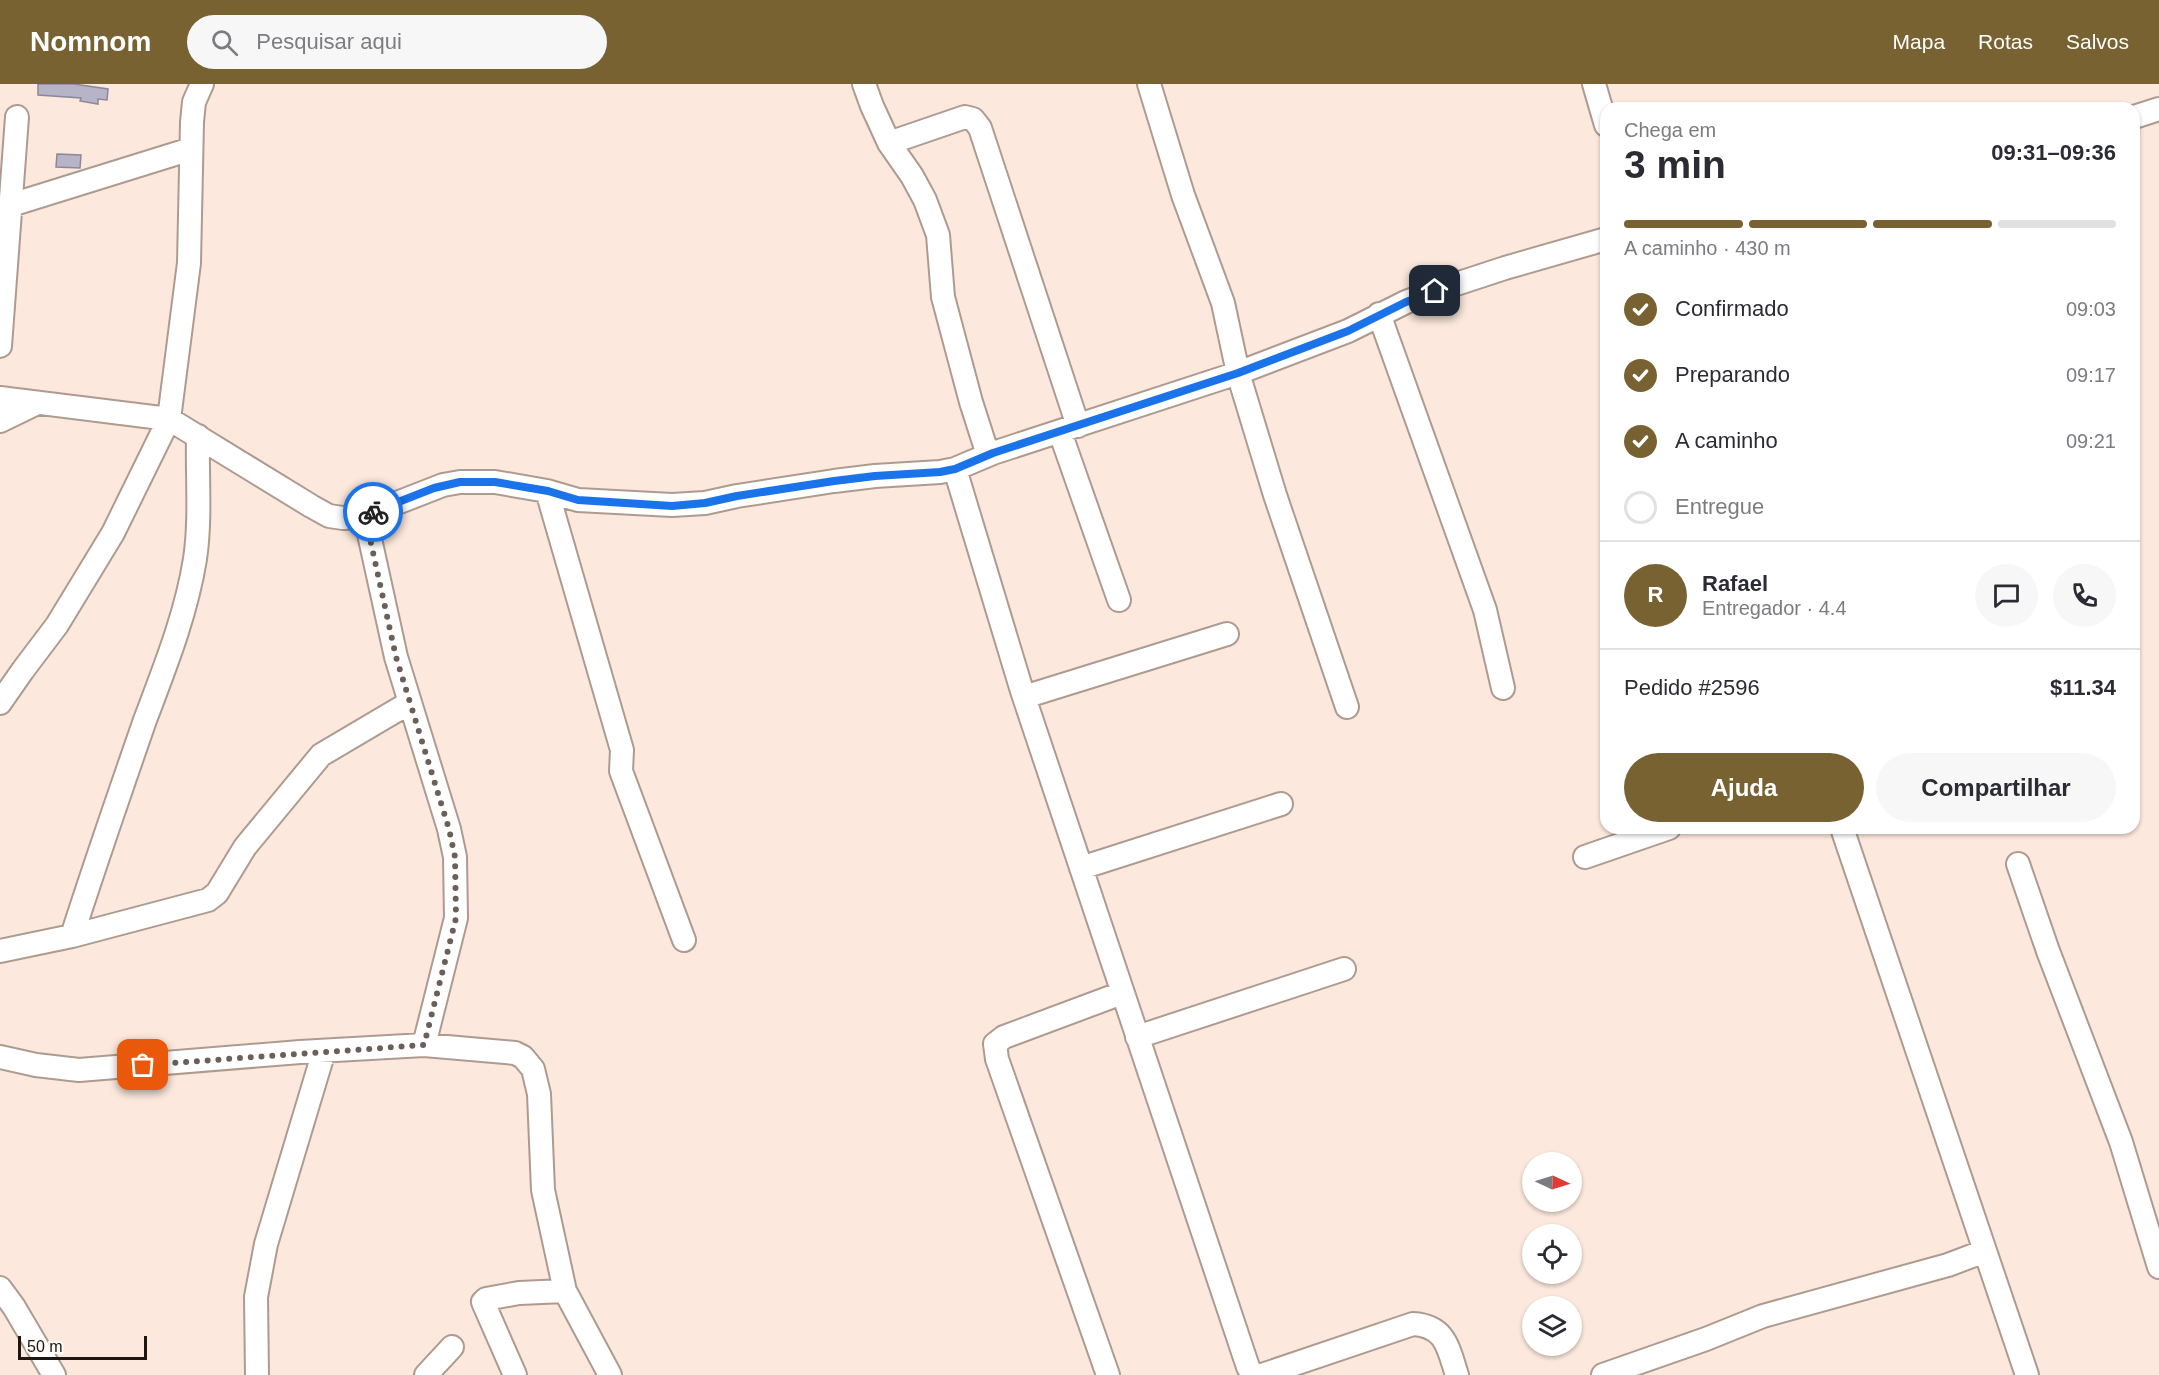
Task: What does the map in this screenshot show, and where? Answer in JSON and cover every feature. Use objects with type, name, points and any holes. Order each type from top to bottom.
[{"type":"street","points":[[864,84],[889,143],[912,176],[925,200],[938,235],[943,297],[971,402],[988,455]]},
{"type":"street","points":[[1149,84],[1183,195],[1222,303],[1238,373],[1275,495],[1347,707]]},
{"type":"street","points":[[1594,84],[1600,104]]},
{"type":"street","points":[[0,704],[22,670],[57,626],[113,533],[170,419],[189,263],[194,90]]},
{"type":"street","points":[[2140,115],[2159,109]]},
{"type":"street","points":[[0,346],[17,117]]},
{"type":"street","points":[[889,143],[965,117],[973,119],[980,128],[1119,600]]},
{"type":"street","points":[[11,205],[191,149]]},
{"type":"street","points":[[0,398],[170,419],[329,516],[343,519],[365,516],[434,488],[460,482],[495,482],[548,491],[578,500],[672,506],[705,503],[845,480],[955,469],[988,455],[1238,373],[1348,331],[1406,302],[1495,272],[1600,241]]},
{"type":"street","points":[[1379,314],[1485,610],[1503,688]]},
{"type":"street","points":[[0,421],[37,404]]},
{"type":"street","points":[[72,936],[104,836],[178,632],[190,586],[196,556],[198,436]]},
{"type":"street","points":[[955,469],[1024,697],[1122,993],[1248,1367],[1252,1373],[1257,1375]]},
{"type":"street","points":[[548,491],[622,750],[621,771],[684,940]]},
{"type":"street","points":[[365,516],[396,657],[449,829],[455,857],[456,918],[424,1045]]},
{"type":"street","points":[[1024,697],[1227,634]]},
{"type":"street","points":[[0,951],[72,936],[208,900],[217,893],[245,847],[321,755],[409,703]]},
{"type":"street","points":[[1081,868],[1281,804]]},
{"type":"street","points":[[1585,857],[1652,834]]},
{"type":"street","points":[[1844,834],[2027,1375]]},
{"type":"street","points":[[2018,864],[2048,951],[2121,1142],[2159,1267]]},
{"type":"street","points":[[1137,1037],[1344,969]]},
{"type":"street","points":[[1108,1375],[997,1059],[995,1044],[1004,1037],[1122,993]]},
{"type":"street","points":[[0,1058],[79,1070],[424,1045],[515,1053],[523,1057],[533,1069],[539,1094],[543,1190],[565,1291],[610,1375]]},
{"type":"street","points":[[257,1375],[256,1297],[266,1244],[324,1051]]},
{"type":"street","points":[[1603,1375],[1706,1339],[1763,1316],[1948,1265],[1986,1251]]},
{"type":"street","points":[[0,1288],[14,1307],[54,1375]]},
{"type":"street","points":[[515,1375],[483,1302],[486,1299],[519,1293],[565,1291]]},
{"type":"street","points":[[1262,1375],[1413,1324],[1423,1325],[1439,1332],[1457,1375]]},
{"type":"street","points":[[426,1375],[452,1347]]},
{"type":"building","points":[[38,84],[74,84],[108,89],[107,100],[98,99],[98,104],[80,101],[81,98],[38,95]]},
{"type":"building","points":[[57,154],[81,155],[80,168],[56,167]]},
{"type":"way so far","points":[[143,1065],[300,1052],[424,1045],[456,918],[455,857],[449,829],[396,657],[365,516],[373,512]]},
{"type":"route","points":[[373,512],[434,488],[460,482],[495,482],[548,491],[578,500],[672,506],[705,503],[737,496],[875,476],[920,474],[955,469],[993,453],[1257,366],[1348,331],[1379,314],[1435,291]]}]
